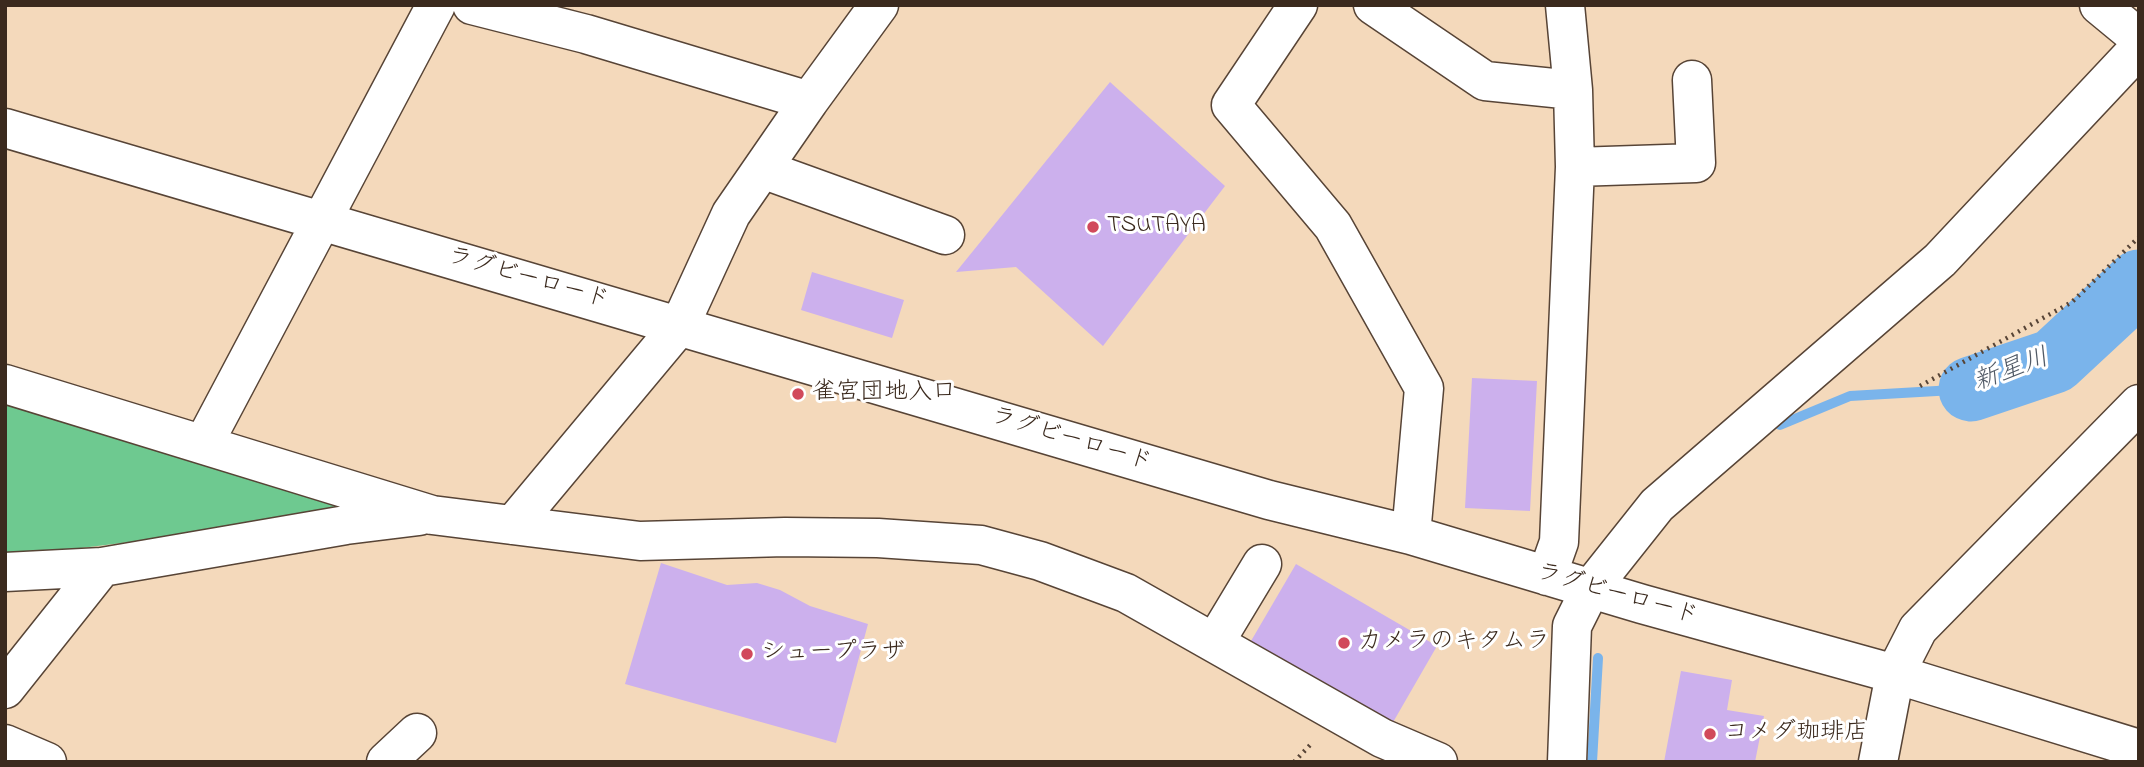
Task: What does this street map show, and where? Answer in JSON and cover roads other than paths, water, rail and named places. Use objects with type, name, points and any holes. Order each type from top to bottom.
[{"type":"street","points":[[204,443],[436,5]]},
{"type":"street","points":[[472,5],[596,20],[808,101]]},
{"type":"street","points":[[513,525],[680,325],[731,214],[808,101],[879,5]]},
{"type":"street","points":[[1298,5],[1231,106],[1333,226],[1424,388],[1411,535]]},
{"type":"street","points":[[1373,5],[1485,81],[1573,90]]},
{"type":"street","points":[[1547,576],[1559,542],[1575,167],[1573,90],[1565,5]]},
{"type":"street","points":[[2099,5],[2139,38]]},
{"type":"street","points":[[1567,762],[1572,625],[1591,588],[1657,505],[1940,260],[2139,48]]},
{"type":"street","points":[[1575,167],[1696,163],[1692,80]]},
{"type":"street","name":"ラグビーロード","points":[[5,128],[1269,500],[1411,535],[1642,604],[1895,674],[2139,749]]},
{"type":"street","points":[[762,169],[945,235]]},
{"type":"street","points":[[5,384],[432,515],[639,541],[865,538],[981,545],[1040,561],[1126,593],[1382,738],[1438,762]]},
{"type":"street","points":[[1878,762],[1895,674],[1918,629],[2139,404]]},
{"type":"street","points":[[5,572],[102,567],[346,524],[432,515]]},
{"type":"street","points":[[1215,642],[1262,564]]},
{"type":"street","points":[[5,689],[102,567]]},
{"type":"street","points":[[386,762],[417,733]]},
{"type":"street","points":[[5,744],[47,762]]},
{"type":"waterway","name":"新星川","points":[[1971,389],[2054,361],[2139,282]]},
{"type":"waterway","name":"新星川","points":[[1780,425],[1850,396],[1971,389]]},
{"type":"waterway","name":"新星川","points":[[1592,762],[1598,658]]},
{"type":"place","name":"TSUTAYA","points":[[1093,227]]},
{"type":"place","name":"雀宮団地入口","points":[[798,394]]},
{"type":"place","name":"カメラのキタムラ","points":[[1344,643]]},
{"type":"place","name":"シュープラザ","points":[[747,654]]},
{"type":"place","name":"コメダ珈琲店","points":[[1710,734]]}]
